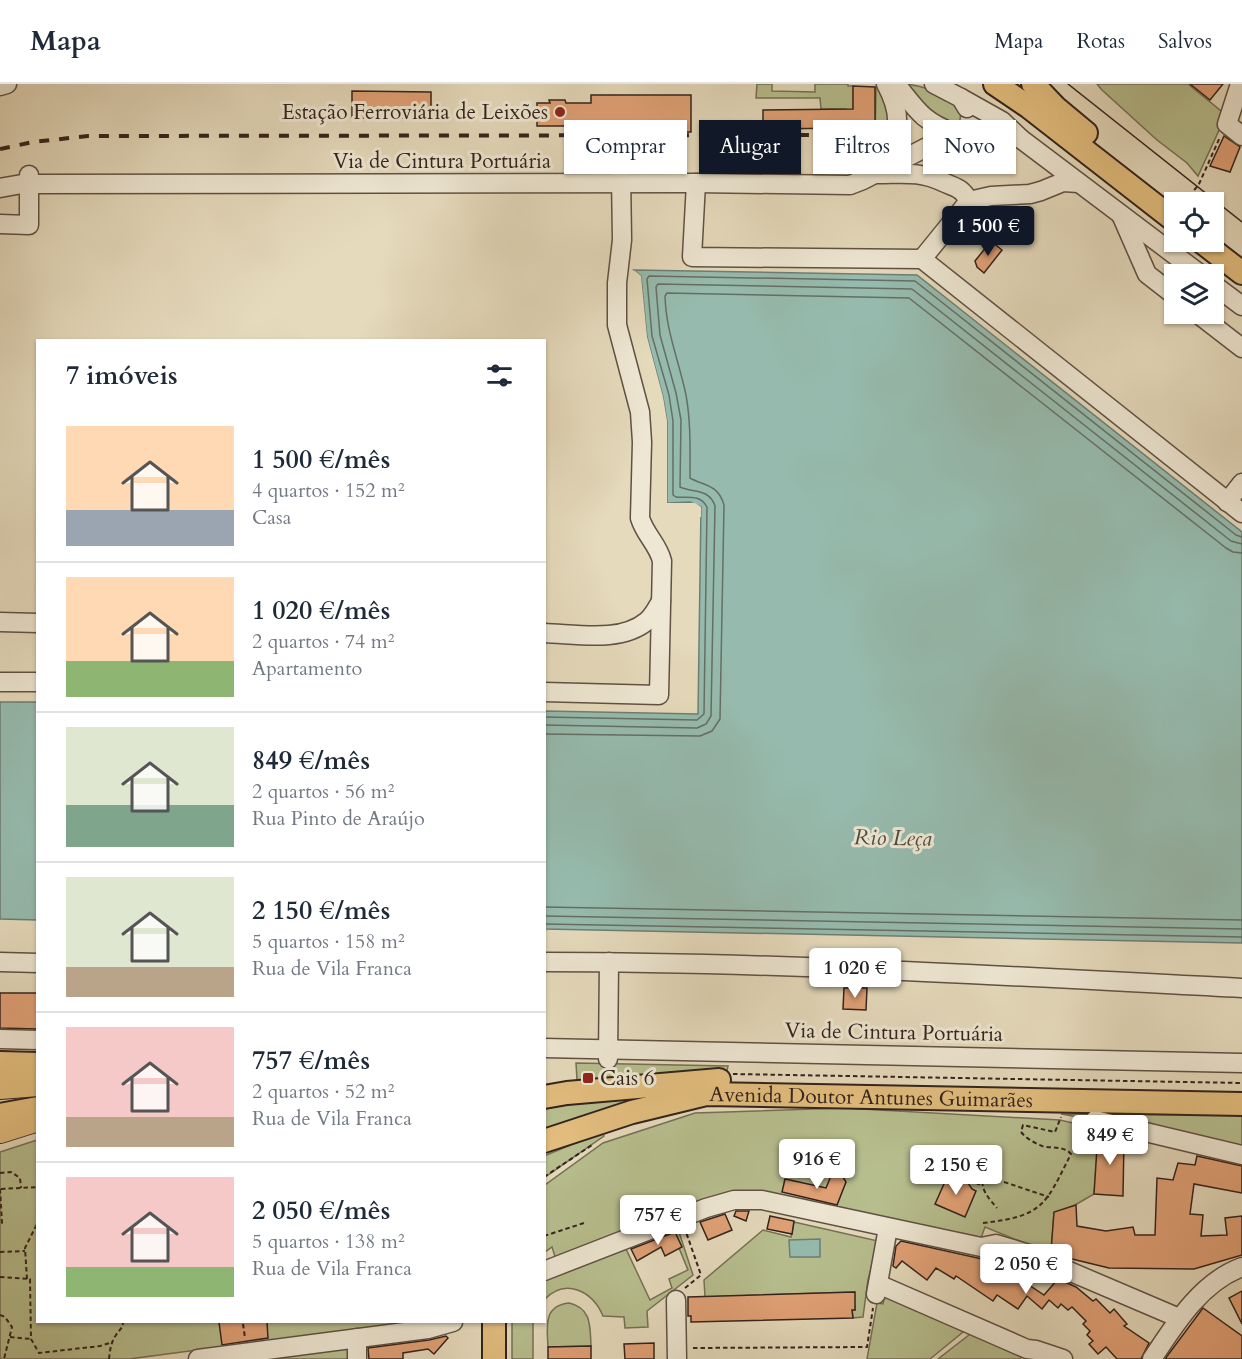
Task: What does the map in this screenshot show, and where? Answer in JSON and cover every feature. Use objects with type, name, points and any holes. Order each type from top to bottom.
[{"type":"highway","points":[[0,1086],[36,1083]]},
{"type":"highway","points":[[0,1130],[36,1119]]},
{"type":"main road","points":[[995,84],[1046,120],[1164,212]]},
{"type":"main road","points":[[1033,84],[1078,127],[1164,194]]},
{"type":"main road","points":[[1224,240],[1242,254]]},
{"type":"main road","points":[[1215,252],[1242,273]]},
{"type":"main road","points":[[0,1064],[36,1064]]},
{"type":"main road","name":"Avenida Doutor Antunes Guimarães","points":[[546,1097],[715,1080],[1242,1088]]},
{"type":"main road","name":"Avenida Doutor Antunes Guimarães","points":[[546,1140],[632,1112],[705,1094],[1242,1104]]},
{"type":"main road","points":[[0,1114],[36,1108]]},
{"type":"main road","points":[[494,1323],[494,1359]]},
{"type":"street","points":[[0,86],[7,84]]},
{"type":"street","points":[[886,84],[895,100],[898,120]]},
{"type":"street","points":[[896,84],[927,120]]},
{"type":"street","points":[[934,84],[1002,121],[1021,140],[1186,264]]},
{"type":"street","points":[[1240,84],[1227,124],[1242,136]]},
{"type":"street","points":[[961,98],[969,112],[966,120]]},
{"type":"street","points":[[922,117],[925,133],[922,149]]},
{"type":"street","points":[[1016,138],[1021,140]]},
{"type":"street","points":[[911,139],[922,149]]},
{"type":"street","name":"Via de Cintura Portuária","points":[[621,179],[696,183],[867,176],[922,149]]},
{"type":"street","points":[[1051,187],[1055,182],[1054,165]]},
{"type":"street","points":[[867,176],[923,174],[956,186],[969,201]]},
{"type":"street","points":[[867,176],[945,183]]},
{"type":"street","name":"Via de Cintura Portuária","points":[[0,181],[867,176]]},
{"type":"street","points":[[546,692],[659,694],[662,561],[660,550],[644,529],[640,518],[642,442],[640,412],[617,326],[617,283],[622,240],[621,179]]},
{"type":"street","points":[[0,224],[29,225],[29,180]]},
{"type":"street","name":"Via de Cintura Portuária","points":[[0,188],[29,180]]},
{"type":"street","points":[[922,259],[969,201],[991,196],[1030,194],[1063,182],[1079,183]]},
{"type":"street","points":[[696,183],[692,257],[922,259],[1242,513]]},
{"type":"street","points":[[1121,216],[1147,274],[1164,287]]},
{"type":"street","points":[[1224,292],[1242,306]]},
{"type":"street","points":[[1211,324],[1242,348]]},
{"type":"street","points":[[1227,502],[1242,483]]},
{"type":"street","points":[[546,633],[609,634],[632,631],[650,620],[661,600]]},
{"type":"street","points":[[0,622],[36,623]]},
{"type":"street","points":[[0,682],[36,682]]},
{"type":"street","points":[[0,962],[36,963]]},
{"type":"street","points":[[546,962],[906,971],[1242,988]]},
{"type":"street","points":[[608,1054],[609,962]]},
{"type":"street","points":[[0,1039],[36,1040]]},
{"type":"street","points":[[0,1046],[36,1046]]},
{"type":"street","name":"Via de Cintura Portuária","points":[[546,1048],[608,1054],[1242,1069]]},
{"type":"street","name":"Via de Cintura Portuária","points":[[546,1057],[608,1054],[1242,1063]]},
{"type":"street","points":[[1095,1120],[1242,1155]]},
{"type":"street","points":[[0,1143],[36,1130]]},
{"type":"street","points":[[546,1270],[734,1200],[762,1200],[981,1247],[996,1244],[1029,1254],[1179,1318]]},
{"type":"street","points":[[888,1228],[877,1290],[1027,1349],[1063,1359]]},
{"type":"street","points":[[1152,1359],[1179,1318],[1219,1278],[1242,1267]]},
{"type":"street","points":[[676,1300],[677,1354]]},
{"type":"street","points":[[198,1359],[428,1329],[449,1323]]},
{"type":"street","points":[[357,1338],[357,1359]]},
{"type":"path","points":[[1193,192],[1199,184],[1227,124]]},
{"type":"path","points":[[730,1074],[1242,1083]]},
{"type":"path","points":[[983,1223],[1010,1220],[1034,1211],[1049,1197],[1071,1154],[1067,1149],[1043,1146],[1020,1132],[1023,1125],[1055,1132],[1061,1114]]},
{"type":"path","points":[[546,1176],[595,1143]]},
{"type":"path","points":[[981,1185],[985,1170],[991,1161]]},
{"type":"path","points":[[934,1166],[981,1185],[997,1208]]},
{"type":"path","points":[[0,1173],[11,1172],[20,1178],[21,1188]]},
{"type":"path","points":[[1004,1182],[1049,1197]]},
{"type":"path","points":[[0,1223],[2,1223],[1,1189],[36,1187]]},
{"type":"path","points":[[676,1300],[686,1286],[701,1275],[681,1218]]},
{"type":"path","points":[[546,1235],[584,1223]]},
{"type":"path","points":[[27,1279],[25,1251],[36,1224]]},
{"type":"path","points":[[0,1252],[25,1251]]},
{"type":"path","points":[[0,1277],[30,1279],[31,1339],[39,1353],[100,1346],[113,1342]]},
{"type":"path","points":[[677,1354],[867,1347],[877,1290]]},
{"type":"path","points":[[0,1315],[9,1321],[12,1327],[4,1359]]},
{"type":"path","points":[[109,1359],[113,1342],[123,1323]]},
{"type":"path","points":[[10,1337],[31,1339]]},
{"type":"green space","points":[[757,84],[772,84],[772,91],[815,92],[815,84],[848,84],[848,86],[853,86],[853,120],[846,120],[846,109],[821,109],[820,98],[756,98]]},
{"type":"green space","points":[[902,84],[941,94],[957,106],[960,114],[959,120],[936,118]]},
{"type":"green space","points":[[1097,84],[1188,84],[1226,115],[1198,176],[1187,163],[1157,140]]},
{"type":"green space","points":[[876,87],[881,88],[888,112],[887,120],[875,120]]},
{"type":"green space","points":[[576,1063],[728,1066],[727,1071],[614,1080],[577,1080]]},
{"type":"green space","points":[[694,1081],[546,1141],[546,1097]]},
{"type":"green space","points":[[844,1108],[1060,1120],[1099,1129],[1094,1194],[1054,1213],[1051,1254],[985,1227],[980,1241],[762,1195],[556,1260],[552,1247],[546,1251],[546,1184],[603,1143],[695,1113]]},
{"type":"green space","points":[[1061,1114],[1242,1115],[1242,1155],[1095,1120]]},
{"type":"green space","points":[[602,1132],[604,1136],[546,1176],[546,1155]]},
{"type":"green space","points":[[36,1140],[36,1323],[401,1323],[129,1359],[0,1359],[0,1152]]},
{"type":"green space","points":[[794,1222],[878,1241],[868,1280],[863,1317],[853,1318],[854,1292],[705,1297],[704,1280],[763,1230],[791,1237]]},
{"type":"green space","points":[[678,1229],[693,1275],[647,1311],[648,1327],[625,1328],[624,1317],[603,1316],[593,1300],[578,1290],[562,1289],[553,1292],[546,1298],[546,1280],[626,1249],[650,1300],[672,1288],[669,1279],[688,1270],[672,1231]]},
{"type":"green space","points":[[886,1290],[968,1328],[930,1359],[867,1359],[877,1303],[883,1304]]},
{"type":"green space","points":[[569,1303],[582,1309],[586,1314],[590,1325],[591,1346],[548,1347],[548,1318],[555,1308]]},
{"type":"green space","points":[[512,1323],[533,1323],[533,1359],[512,1359]]},
{"type":"green space","points":[[974,1331],[1025,1352],[1020,1359],[938,1359]]},
{"type":"green space","points":[[353,1344],[353,1359],[253,1359]]},
{"type":"water","name":"Rio Leça","points":[[634,270],[917,275],[1242,532],[1242,943],[546,929],[546,711],[698,714],[701,507],[690,502],[667,503],[667,421],[647,337],[641,276]]},
{"type":"water","points":[[0,702],[36,702],[36,920],[0,919]]},
{"type":"water","points":[[820,1239],[820,1257],[790,1257],[789,1240]]},
{"type":"pier","points":[[634,270],[641,276],[647,337],[667,421],[667,503],[695,503],[701,507],[701,517],[698,517],[698,509],[694,506],[664,504],[664,422],[660,397],[644,338],[639,289]]},
{"type":"building","points":[[1190,84],[1223,84],[1210,100]]},
{"type":"building","points":[[853,86],[875,87],[875,120],[813,120],[813,128],[801,129],[801,120],[763,120],[763,110],[853,109]]},
{"type":"building","points":[[352,91],[431,92],[431,118],[352,118]]},
{"type":"building","points":[[591,95],[691,95],[691,132],[687,132],[687,120],[564,120],[564,126],[537,126],[537,103],[565,100],[566,103],[591,103]]},
{"type":"building","points":[[1224,136],[1240,147],[1230,172],[1210,166]]},
{"type":"building","points":[[991,241],[1002,250],[984,273],[977,267],[975,261]]},
{"type":"building","points":[[844,988],[867,988],[866,1010],[843,1009]]},
{"type":"building","points":[[0,993],[36,993],[36,1029],[0,1028]]},
{"type":"building","points":[[1098,1132],[1124,1139],[1123,1196],[1094,1194]]},
{"type":"building","points":[[1197,1156],[1242,1166],[1242,1193],[1194,1184],[1190,1214],[1203,1215],[1201,1236],[1227,1235],[1225,1218],[1242,1216],[1242,1255],[1194,1269],[1109,1268],[1068,1258],[1051,1251],[1054,1212],[1076,1205],[1077,1226],[1106,1231],[1133,1227],[1135,1235],[1155,1235],[1157,1178],[1173,1180],[1178,1163],[1195,1165]]},
{"type":"building","points":[[948,1175],[968,1183],[976,1191],[965,1217],[935,1204]]},
{"type":"building","points":[[831,1176],[843,1177],[846,1182],[837,1205],[782,1192],[785,1179],[826,1188]]},
{"type":"building","points":[[736,1211],[749,1211],[746,1221],[734,1216]]},
{"type":"building","points":[[725,1214],[732,1230],[708,1240],[700,1222]]},
{"type":"building","points":[[770,1216],[794,1221],[792,1234],[767,1229]]},
{"type":"building","points":[[675,1232],[682,1247],[665,1256],[661,1247],[637,1261],[631,1249]]},
{"type":"building","points":[[901,1241],[982,1259],[987,1257],[1044,1295],[1058,1279],[1076,1287],[1093,1301],[1096,1299],[1110,1313],[1114,1309],[1127,1324],[1124,1326],[1149,1343],[1141,1359],[1117,1359],[1106,1347],[1098,1354],[1089,1344],[1093,1341],[1087,1335],[1090,1331],[1083,1324],[1086,1321],[1072,1307],[1068,1310],[1061,1304],[1058,1308],[1049,1300],[1042,1309],[1027,1296],[1018,1309],[997,1295],[993,1301],[956,1276],[954,1279],[936,1268],[927,1280],[902,1261],[896,1268],[893,1266],[896,1246]]},
{"type":"building","points":[[1242,1291],[1242,1324],[1229,1298]]},
{"type":"building","points":[[855,1292],[853,1318],[691,1322],[691,1316],[688,1316],[688,1297]]},
{"type":"building","points":[[1203,1308],[1242,1336],[1242,1359],[1165,1359]]},
{"type":"building","points":[[219,1323],[267,1323],[268,1338],[222,1345]]},
{"type":"building","points":[[446,1336],[448,1338],[434,1354],[428,1349],[403,1353],[403,1359],[369,1359],[368,1348]]},
{"type":"building","points":[[654,1343],[654,1359],[625,1359],[624,1344]]},
{"type":"building","points":[[591,1346],[591,1359],[548,1359],[548,1347]]},
{"type":"tram line","points":[[1068,84],[1242,222]]},
{"type":"railway","points":[[0,149],[33,142],[88,136],[813,135]]},
{"type":"place","name":"Estação Ferroviária de Leixões","points":[[560,112]]},
{"type":"place","name":"Cais 6","points":[[588,1078]]}]
